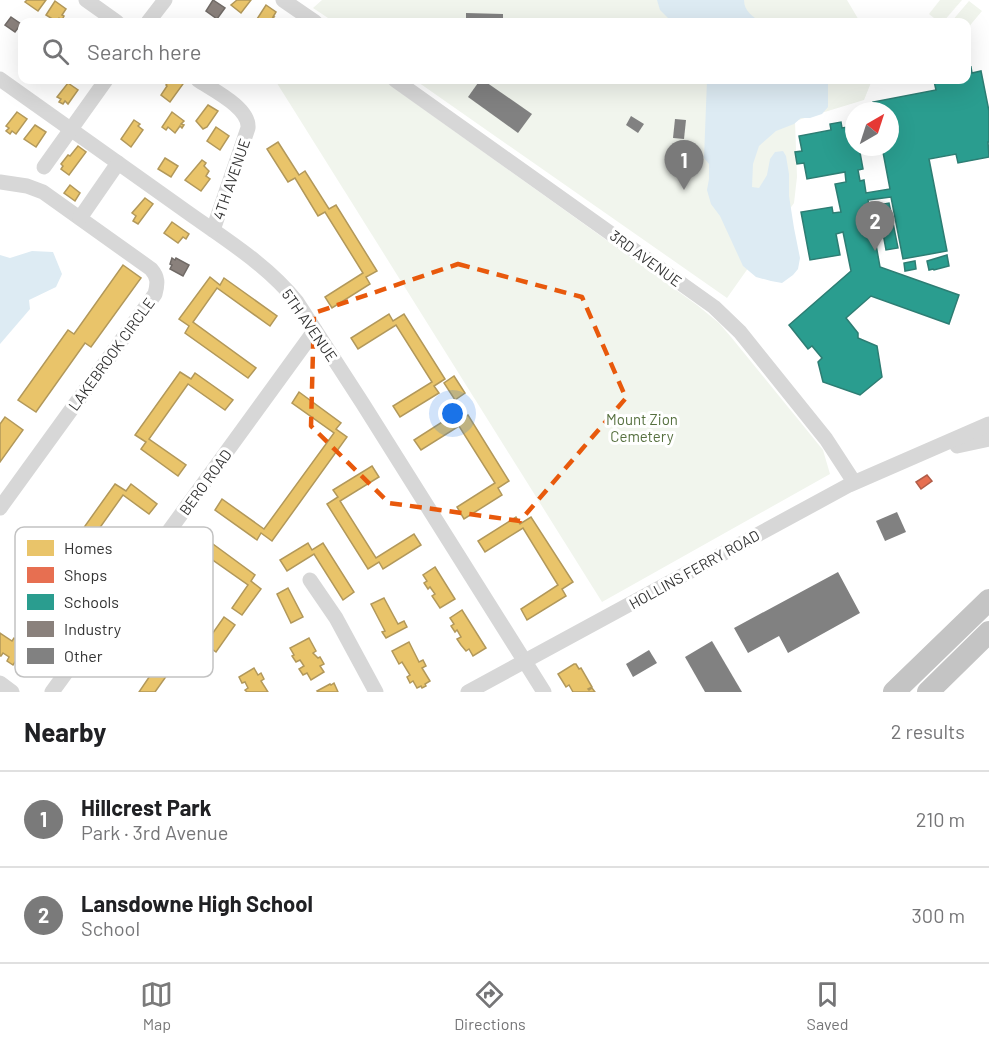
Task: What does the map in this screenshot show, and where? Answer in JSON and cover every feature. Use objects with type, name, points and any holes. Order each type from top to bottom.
[{"type":"highway","points":[[894,692],[989,600]]},
{"type":"highway","points":[[928,692],[989,632]]},
{"type":"street","points":[[86,0],[111,18]]},
{"type":"street","points":[[151,18],[165,0]]},
{"type":"street","points":[[284,0],[309,18]]},
{"type":"street","name":"5TH AVENUE","points":[[0,79],[213,230],[265,269],[285,288],[297,302],[363,404],[544,692]]},
{"type":"street","points":[[44,167],[103,84]]},
{"type":"street","name":"4TH AVENUE","points":[[204,84],[235,105],[249,122],[213,230]]},
{"type":"street","name":"3RD AVENUE","points":[[401,84],[714,307],[740,332],[826,439],[854,482]]},
{"type":"street","points":[[80,218],[118,163]]},
{"type":"street","name":"LAKEBROOK CIRCLE","points":[[0,182],[35,188],[43,192],[150,268],[157,276],[155,294],[0,508]]},
{"type":"street","name":"BERO ROAD","points":[[172,527],[315,330]]},
{"type":"street","name":"HOLLINS FERRY ROAD","points":[[468,692],[854,482],[989,424]]},
{"type":"street","name":"HOLLINS FERRY ROAD","points":[[924,453],[989,439]]},
{"type":"street","points":[[310,580],[336,618],[376,692]]},
{"type":"street","name":"BERO ROAD","points":[[52,692],[63,677]]},
{"type":"street","points":[[0,683],[12,692]]},
{"type":"highlighted area","points":[[458,264],[582,297],[626,398],[520,521],[389,503],[311,426],[314,313]]},
{"type":"green space","points":[[322,0],[847,0],[858,18],[328,18],[313,8]]},
{"type":"green space","points":[[940,0],[962,0],[946,18],[934,18],[929,14]]},
{"type":"green space","points":[[969,1],[982,11],[971,24],[971,18],[954,18]]},
{"type":"green space","name":"Mount Zion Cemetery","points":[[278,84],[389,84],[719,323],[823,450],[830,474],[602,602]]},
{"type":"green space","points":[[421,84],[870,84],[864,100],[845,102],[845,106],[795,121],[797,177],[794,203],[727,298]]},
{"type":"shaded area","points":[[657,0],[744,0],[747,10],[755,18],[668,18],[660,10]]},
{"type":"shaded area","points":[[707,84],[828,84],[828,107],[822,114],[801,118],[794,124],[776,131],[759,146],[753,164],[752,187],[759,188],[767,175],[770,159],[775,152],[783,151],[786,156],[789,196],[800,258],[798,269],[782,283],[756,277],[743,266],[720,216],[711,204],[707,190],[709,164],[704,158]]},
{"type":"shaded area","points":[[32,251],[53,252],[62,274],[56,287],[29,300],[30,309],[0,344],[0,255],[10,258]]},
{"type":"building: Homes","points":[[27,0],[46,0],[38,11],[25,2]]},
{"type":"building: Homes","points":[[237,0],[251,0],[241,13],[231,5]]},
{"type":"building: Homes","points":[[55,1],[66,9],[62,15],[63,18],[51,18],[46,15]]},
{"type":"building: Homes","points":[[266,5],[276,12],[273,18],[258,18]]},
{"type":"building: Homes","points":[[67,84],[78,90],[68,104],[65,101],[63,104],[59,102],[61,99],[57,97]]},
{"type":"building: Homes","points":[[183,84],[170,102],[161,95],[166,85]]},
{"type":"building: Homes","points":[[208,105],[218,111],[203,129],[196,121]]},
{"type":"building: Homes","points":[[17,112],[27,119],[16,134],[12,131],[10,134],[6,131],[9,128],[6,126]]},
{"type":"building: Homes","points":[[172,112],[184,121],[181,124],[184,125],[182,128],[180,126],[175,133],[168,127],[166,130],[162,127]]},
{"type":"building: Homes","points":[[134,120],[143,130],[131,147],[121,139]]},
{"type":"building: Homes","points":[[35,125],[46,132],[36,147],[24,139]]},
{"type":"building: Homes","points":[[216,127],[229,136],[220,150],[207,141]]},
{"type":"building: Homes","points":[[278,142],[299,175],[305,171],[329,209],[336,205],[377,271],[366,277],[370,284],[332,308],[325,297],[363,273],[325,212],[318,216],[295,178],[288,182],[267,149]]},
{"type":"building: Homes","points":[[78,146],[86,152],[69,175],[61,169],[63,166],[61,164]]},
{"type":"building: Homes","points":[[165,158],[178,166],[171,177],[158,169]]},
{"type":"building: Homes","points":[[202,160],[209,171],[206,176],[210,179],[201,191],[185,180]]},
{"type":"building: Homes","points":[[70,185],[80,193],[75,201],[64,193]]},
{"type":"building: Homes","points":[[145,198],[153,204],[138,224],[133,221],[136,216],[132,213]]},
{"type":"building: Homes","points":[[172,222],[189,234],[186,239],[183,237],[178,243],[164,233]]},
{"type":"building: Homes","points":[[123,265],[141,278],[91,347],[85,343],[36,412],[18,400],[68,330],[74,334]]},
{"type":"building: Homes","points":[[210,277],[220,285],[224,278],[277,316],[270,326],[217,288],[193,322],[256,368],[248,378],[185,333],[189,326],[179,319]]},
{"type":"building: Homes","points":[[389,314],[393,321],[404,314],[445,379],[434,386],[439,393],[400,417],[393,406],[432,382],[396,325],[358,349],[351,338]]},
{"type":"building: Homes","points":[[180,372],[191,379],[195,373],[233,400],[225,410],[188,384],[149,439],[186,465],[178,476],[141,449],[146,442],[135,435]]},
{"type":"building: Homes","points":[[454,376],[465,393],[455,400],[444,383]]},
{"type":"building: Homes","points":[[299,392],[341,423],[336,429],[347,437],[272,541],[261,533],[257,540],[215,510],[222,499],[264,529],[334,433],[292,403]]},
{"type":"building: Homes","points":[[453,415],[457,422],[468,415],[509,481],[498,488],[502,495],[464,519],[457,507],[495,483],[459,426],[421,450],[414,440]]},
{"type":"building: Homes","points":[[5,417],[23,430],[0,462],[0,424]]},
{"type":"building: Homes","points":[[372,466],[379,477],[340,501],[376,558],[414,534],[421,545],[383,569],[379,562],[368,569],[327,504],[338,497],[333,490]]},
{"type":"building: Homes","points":[[115,484],[126,491],[131,484],[157,504],[149,514],[123,495],[100,527],[84,527]]},
{"type":"building: Homes","points":[[516,517],[520,524],[531,517],[573,582],[562,589],[566,596],[527,620],[521,609],[558,585],[523,528],[485,552],[478,541]]},
{"type":"building: Homes","points":[[308,543],[312,550],[323,543],[354,592],[343,600],[314,554],[287,571],[280,560]]},
{"type":"building: Homes","points":[[213,544],[255,575],[251,581],[261,589],[242,615],[232,608],[248,585],[213,560]]},
{"type":"building: Homes","points":[[435,567],[455,599],[440,608],[432,596],[435,594],[424,583],[427,581],[423,575]]},
{"type":"building: Homes","points":[[288,588],[303,617],[291,623],[277,594]]},
{"type":"building: Homes","points":[[384,598],[398,624],[404,621],[407,627],[386,638],[382,632],[385,631],[371,604]]},
{"type":"building: Homes","points":[[462,610],[486,648],[473,656],[469,649],[466,651],[461,645],[457,639],[461,637],[451,626],[454,624],[450,618]]},
{"type":"building: Homes","points":[[224,617],[235,625],[216,652],[213,650],[213,633]]},
{"type":"building: Homes","points":[[0,633],[12,641],[15,639],[15,662],[13,665],[7,661],[9,657],[3,653],[0,656]]},
{"type":"building: Homes","points":[[309,638],[316,651],[313,653],[318,658],[320,657],[324,664],[320,666],[324,672],[311,680],[307,673],[303,675],[299,669],[304,666],[300,660],[296,662],[290,648]]},
{"type":"building: Homes","points":[[409,642],[419,662],[423,660],[426,666],[422,668],[430,681],[422,688],[421,686],[417,688],[413,681],[410,683],[407,677],[410,675],[402,662],[399,664],[392,651]]},
{"type":"building: Homes","points":[[574,664],[579,669],[581,668],[592,687],[588,689],[592,688],[595,692],[573,692],[569,685],[566,687],[558,674]]},
{"type":"building: Homes","points":[[254,668],[258,675],[261,673],[264,679],[261,681],[268,692],[247,692],[245,690],[248,688],[239,677]]},
{"type":"building: Homes","points":[[149,677],[166,677],[155,692],[139,692]]},
{"type":"building: Homes","points":[[334,683],[338,692],[317,691],[330,684]]},
{"type":"building: Shops","points":[[927,475],[932,481],[921,489],[916,482]]},
{"type":"building: Schools","points":[[971,67],[972,73],[981,71],[989,111],[989,157],[958,163],[956,154],[929,159],[947,251],[903,259],[891,197],[868,200],[880,267],[959,295],[949,324],[871,296],[846,318],[858,333],[858,338],[877,346],[882,377],[860,395],[823,382],[818,362],[822,358],[812,346],[808,349],[789,325],[851,271],[843,232],[836,234],[840,255],[810,260],[801,212],[832,207],[833,213],[841,212],[835,184],[846,182],[845,172],[807,179],[804,163],[797,164],[795,152],[802,151],[799,136],[831,130],[830,124],[841,122],[842,128],[845,128],[845,156],[861,156],[863,169],[858,170],[860,181],[864,180],[866,193],[890,189],[884,156],[899,156],[899,102],[873,102],[936,90],[935,84],[971,84]]},
{"type":"building: Schools","points":[[889,203],[898,248],[886,250],[878,205]]},
{"type":"building: Schools","points":[[947,255],[949,266],[929,270],[927,261]]},
{"type":"building: Schools","points":[[915,261],[916,269],[905,271],[904,263]]},
{"type":"building: Industry","points":[[213,0],[225,8],[218,18],[206,11]]},
{"type":"building: Industry","points":[[11,17],[18,22],[15,32],[5,25]]},
{"type":"building: Industry","points":[[172,258],[189,265],[183,276],[170,269]]},
{"type":"building: Other","points":[[466,13],[503,14],[503,18],[466,18]]},
{"type":"building: Other","points":[[477,84],[489,84],[532,114],[518,133],[468,97]]},
{"type":"building: Other","points":[[631,116],[644,124],[638,133],[626,125]]},
{"type":"building: Other","points":[[675,119],[686,120],[684,139],[673,138]]},
{"type":"building: Other","points":[[897,512],[906,532],[885,541],[876,521]]},
{"type":"building: Other","points":[[838,572],[860,613],[788,653],[779,636],[748,653],[734,628]]},
{"type":"building: Other","points":[[712,641],[742,692],[705,692],[685,657]]},
{"type":"building: Other","points":[[649,650],[657,663],[633,677],[626,664]]},
{"type":"place","name":"Hillcrest Park","points":[[684,190]]},
{"type":"place","name":"Lansdowne High School","points":[[875,251]]}]
